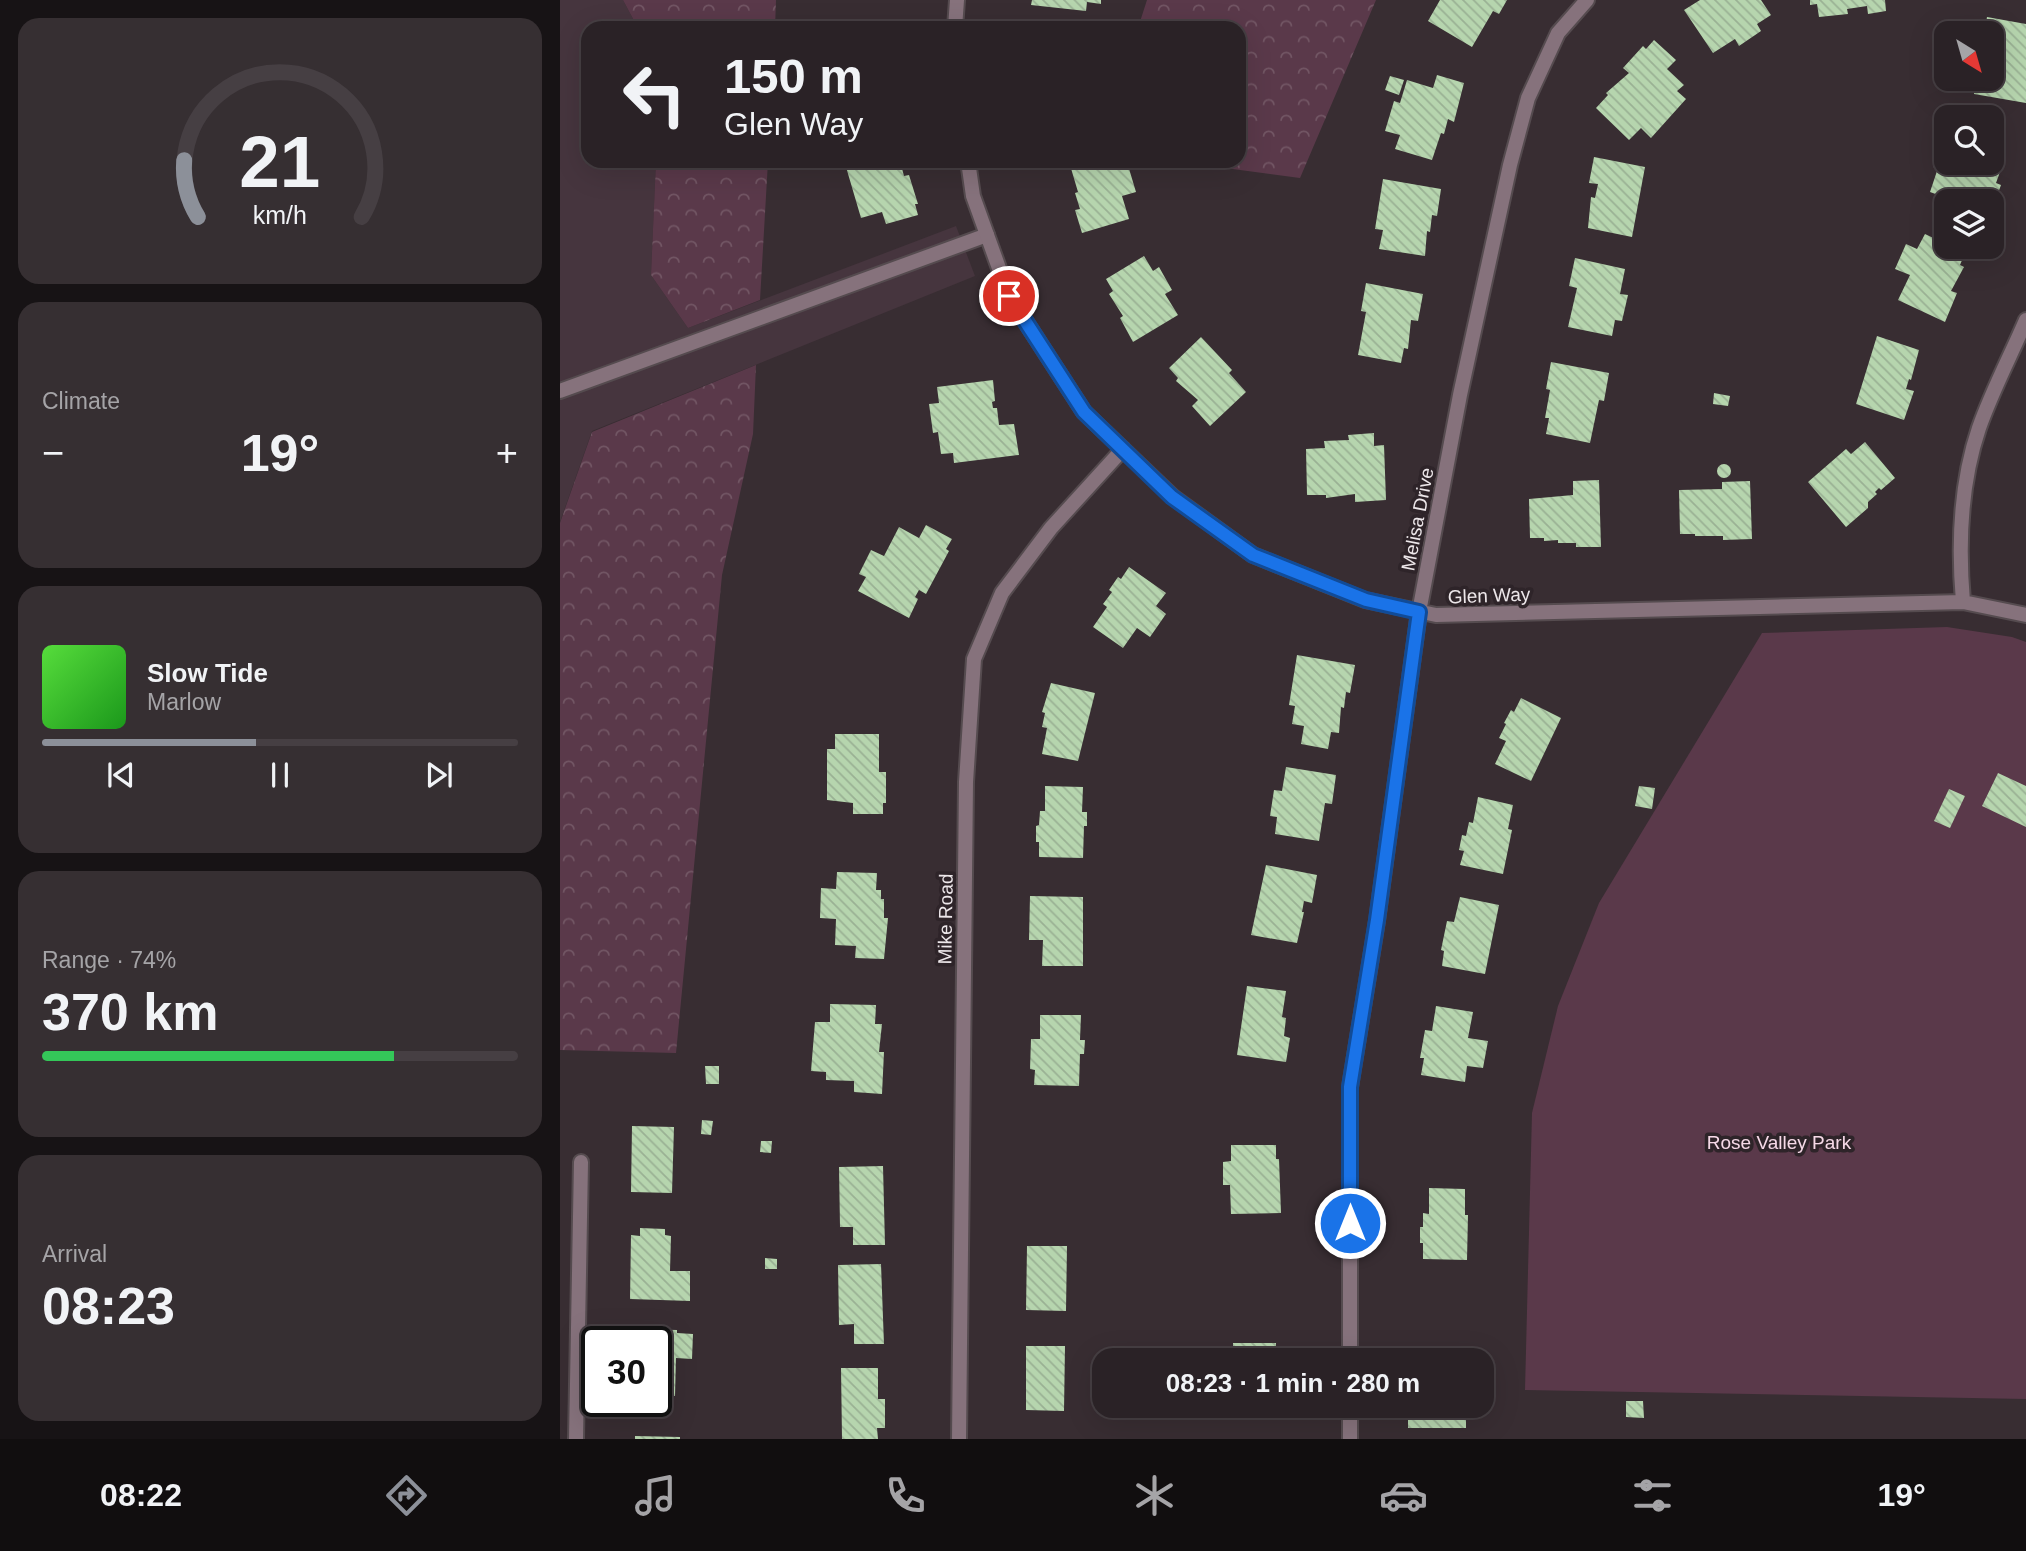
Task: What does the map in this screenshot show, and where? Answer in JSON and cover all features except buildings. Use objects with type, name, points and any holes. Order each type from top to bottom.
[{"type":"street","points":[[956,21],[957,0]]},
{"type":"street","name":"Melisa Drive","points":[[1350,1348],[1350,1087],[1377,920],[1419,612],[1460,395],[1520,124],[1528,98],[1558,33],[1587,0]]},
{"type":"street","name":"Glen Way","points":[[969,168],[973,196],[1009,296],[1084,412],[1172,497],[1253,555],[1366,600],[1436,615],[1964,602],[2026,615]]},
{"type":"street","points":[[560,391],[987,235]]},
{"type":"street","points":[[1964,602],[1959,554],[1965,484],[1979,428],[2026,320]]},
{"type":"street","name":"Mike Road","points":[[958,1439],[966,782],[974,659],[1002,593],[1051,528],[1123,449]]},
{"type":"street","points":[[576,1439],[581,1162]]},
{"type":"street","points":[[1350,1418],[1350,1439]]},
{"type":"shaded area","points":[[560,0],[623,0],[634,21],[581,21],[581,168],[656,168],[651,275],[688,328],[956,226],[975,276],[592,431],[560,522]]},
{"type":"green space","points":[[623,0],[776,0],[775,21],[634,21]]},
{"type":"green space","points":[[1147,0],[1376,0],[1300,178],[1225,168],[1246,168],[1246,21],[1140,21]]},
{"type":"green space","points":[[656,168],[768,168],[760,300],[688,328],[651,275]]},
{"type":"green space","points":[[756,365],[753,434],[722,575],[676,1053],[560,1050],[560,523],[592,432]]},
{"type":"green space","name":"Rose Valley Park","points":[[1947,627],[2012,637],[2026,642],[2026,1399],[1525,1390],[1532,1113],[1558,1006],[1599,903],[1762,633]]},
{"type":"route","points":[[1009,296],[1084,412],[1172,497],[1253,555],[1366,600],[1419,612],[1377,920],[1350,1087],[1350,1223]]}]
